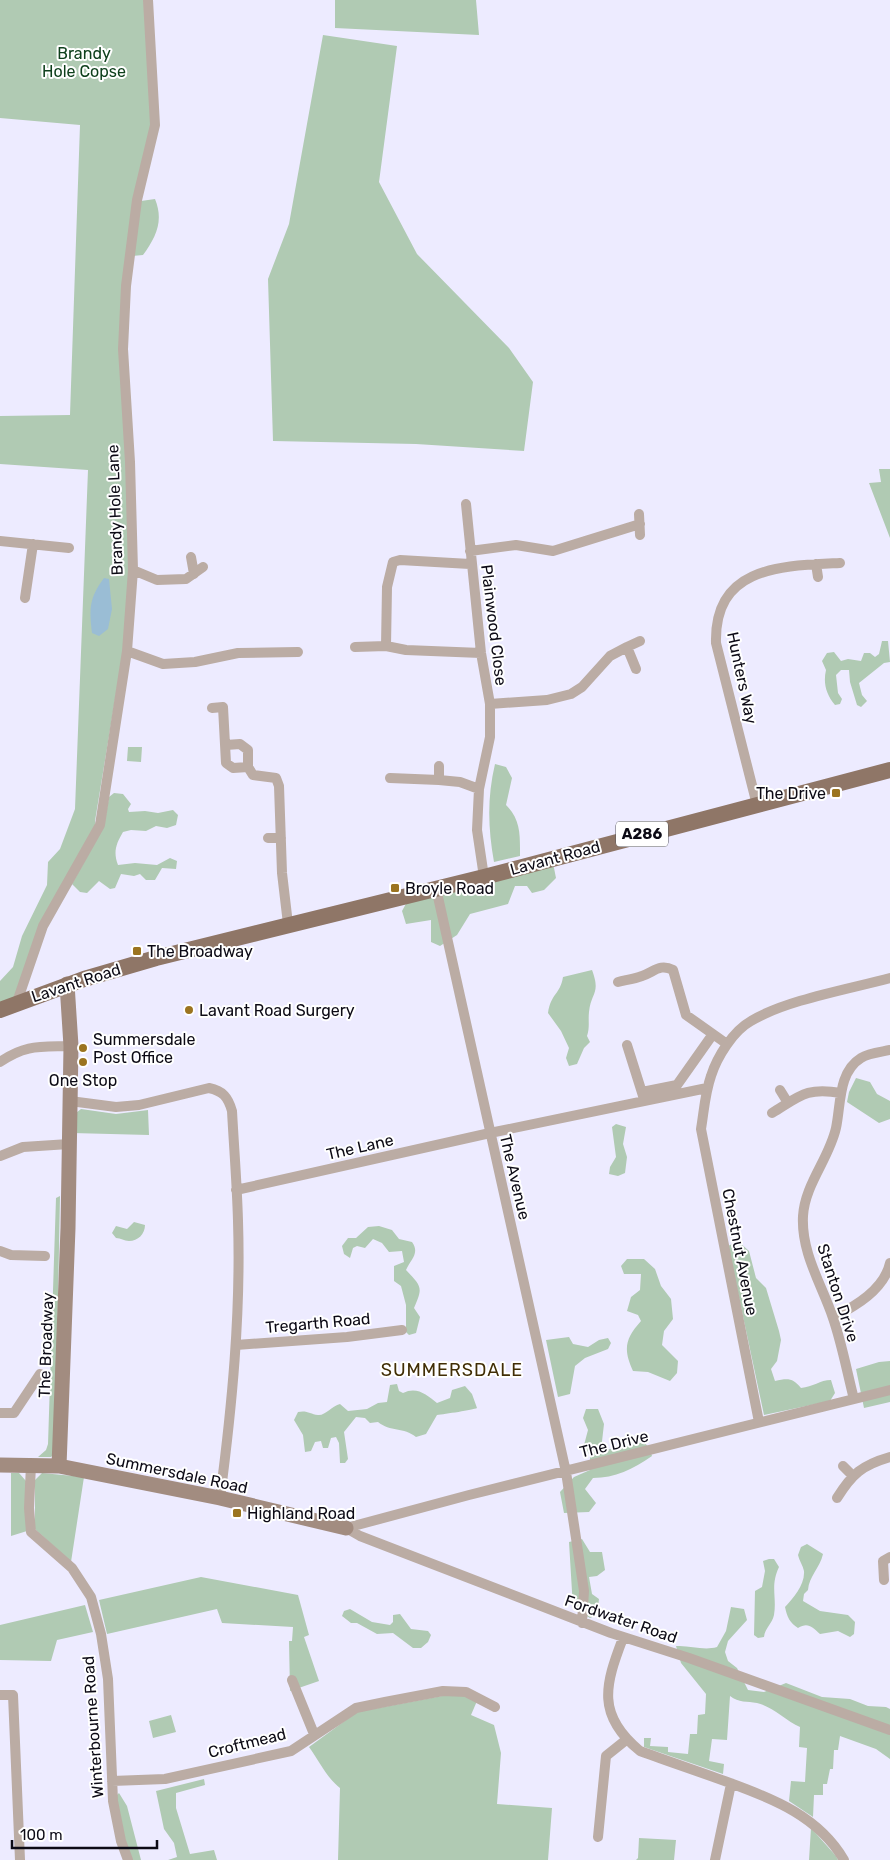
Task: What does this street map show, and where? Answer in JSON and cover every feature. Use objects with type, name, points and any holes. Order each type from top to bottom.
[{"type":"main road","name":"Lavant Road","points":[[17,1002],[67,984],[288,924],[484,877],[757,805],[889,775]]},
{"type":"main road","name":"A286","points":[[0,1010],[17,1002]]},
{"type":"street","name":"Brandy Hole Lane","points":[[17,1002],[43,926],[100,825],[127,651],[133,570],[132,494],[125,409],[126,286],[137,200],[155,125],[148,0]]},
{"type":"street","name":"Plainwood Close","points":[[466,504],[470,564],[481,654],[490,704],[490,737],[479,789],[477,830],[484,877]]},
{"type":"street","name":"Plainwood Close","points":[[470,550],[516,546],[553,551],[639,519],[640,535]]},
{"type":"street","points":[[0,541],[69,548]]},
{"type":"street","points":[[25,598],[33,544]]},
{"type":"street","points":[[191,557],[194,574]]},
{"type":"street","points":[[386,646],[387,586],[393,562],[400,560],[470,564]]},
{"type":"street","name":"Hunters Way","points":[[757,805],[716,643],[716,625],[719,609],[729,592],[746,578],[773,570],[840,562]]},
{"type":"street","points":[[816,564],[818,577]]},
{"type":"street","points":[[133,570],[157,580],[186,579],[203,567]]},
{"type":"street","name":"Plainwood Close","points":[[490,704],[546,700],[571,694],[582,686],[610,656],[640,641]]},
{"type":"street","points":[[355,648],[386,646],[406,650],[481,654]]},
{"type":"street","points":[[627,647],[636,669]]},
{"type":"street","points":[[127,651],[163,664],[195,662],[238,653],[298,652]]},
{"type":"street","points":[[212,708],[223,707],[226,762],[233,768],[248,767]]},
{"type":"street","points":[[226,745],[240,744],[248,750],[248,767],[253,775],[276,778],[279,786],[288,924]]},
{"type":"street","points":[[438,766],[439,780]]},
{"type":"street","points":[[390,778],[460,782],[479,789]]},
{"type":"street","points":[[268,838],[281,838]]},
{"type":"street","name":"The Avenue","points":[[436,888],[566,1472],[584,1591],[582,1623]]},
{"type":"street","points":[[618,982],[645,976],[654,969],[666,967],[673,970],[686,1015],[727,1044]]},
{"type":"street","name":"Chestnut Avenue","points":[[759,1422],[701,1129],[707,1088],[727,1044],[749,1021],[778,1008],[890,978]]},
{"type":"street","name":"The Broadway","points":[[59,1466],[71,1046],[67,984]]},
{"type":"street","points":[[490,1133],[643,1096],[677,1085],[713,1034]]},
{"type":"street","points":[[627,1045],[643,1096]]},
{"type":"street","points":[[0,1062],[11,1054],[26,1048],[71,1046]]},
{"type":"street","name":"Stanton Drive","points":[[854,1399],[833,1318],[813,1270],[806,1244],[803,1217],[808,1193],[830,1150],[836,1127],[841,1093],[849,1070],[860,1058],[890,1050]]},
{"type":"street","points":[[70,1100],[116,1107],[139,1105],[209,1088],[219,1090],[228,1098],[232,1111],[238,1222],[236,1345],[230,1418],[220,1498]]},
{"type":"street","points":[[643,1096],[707,1088]]},
{"type":"street","points":[[780,1090],[788,1103]]},
{"type":"street","points":[[772,1114],[805,1092],[821,1090],[841,1093]]},
{"type":"street","name":"The Lane","points":[[236,1190],[490,1133]]},
{"type":"street","points":[[0,1156],[23,1147],[69,1144]]},
{"type":"street","points":[[0,1251],[11,1255],[45,1256]]},
{"type":"street","points":[[833,1318],[861,1302],[884,1277],[890,1263]]},
{"type":"street","name":"Tregarth Road","points":[[236,1345],[347,1337],[398,1328]]},
{"type":"street","points":[[0,1413],[14,1413],[40,1374]]},
{"type":"street","name":"The Drive","points":[[346,1528],[890,1390]]},
{"type":"street","points":[[837,1498],[852,1475],[878,1461],[890,1457]]},
{"type":"street","name":"Summersdale Road","points":[[0,1465],[59,1466],[220,1498],[346,1528]]},
{"type":"street","name":"Winterbourne Road","points":[[31,1465],[29,1508],[31,1532],[72,1568],[83,1582],[91,1597],[101,1634],[110,1696],[114,1809],[128,1860]]},
{"type":"street","points":[[843,1466],[852,1475]]},
{"type":"street","name":"Fordwater Road","points":[[346,1528],[360,1536],[582,1623],[623,1638],[689,1658],[890,1730]]},
{"type":"street","points":[[884,1580],[882,1560],[890,1557]]},
{"type":"street","points":[[623,1638],[610,1672],[607,1694],[610,1715],[626,1740],[640,1751],[763,1794],[798,1812],[828,1840],[844,1860]]},
{"type":"street","points":[[292,1680],[314,1734]]},
{"type":"street","name":"Croftmead","points":[[112,1781],[165,1778],[291,1751],[356,1708],[443,1691],[466,1692],[495,1707]]},
{"type":"street","points":[[0,1695],[13,1695],[20,1860]]},
{"type":"street","points":[[598,1837],[606,1756],[626,1740]]},
{"type":"street","points":[[715,1860],[732,1784]]},
{"type":"green space","name":"Brandy Hole Copse","points":[[0,0],[146,0],[153,125],[122,286],[130,571],[125,639],[95,821],[96,825],[41,924],[17,998],[0,1006],[0,981],[13,967],[22,936],[47,885],[48,862],[60,849],[75,809],[88,470],[0,464],[0,416],[70,415],[80,125],[0,118]]},
{"type":"green space","points":[[335,0],[476,0],[479,35],[335,28]]},
{"type":"green space","points":[[323,35],[397,46],[379,182],[417,254],[509,348],[533,382],[524,451],[416,444],[273,441],[268,279],[289,224]]},
{"type":"green space","points":[[155,199],[158,207],[159,222],[155,235],[143,255],[132,256],[141,201]]},
{"type":"green space","points":[[879,469],[890,469],[890,538],[869,483],[881,482]]},
{"type":"green space","points":[[882,641],[888,641],[890,662],[884,663],[859,683],[862,695],[867,701],[861,707],[857,705],[850,682],[849,670],[841,670],[836,675],[838,693],[842,699],[840,704],[835,705],[827,693],[825,684],[826,670],[822,661],[827,653],[834,652],[841,661],[848,659],[861,661],[864,653],[870,653],[875,657],[879,654]]},
{"type":"green space","points":[[128,747],[142,747],[141,762],[127,761]]},
{"type":"green space","points":[[495,764],[506,767],[512,778],[506,805],[515,816],[517,822],[520,835],[520,856],[494,862],[489,813]]},
{"type":"green space","points":[[114,793],[123,794],[131,804],[128,809],[129,812],[145,811],[158,813],[173,810],[178,815],[176,825],[167,828],[156,826],[146,831],[131,830],[123,832],[116,848],[118,865],[135,863],[157,865],[170,858],[177,861],[176,869],[162,868],[155,880],[146,880],[140,874],[134,876],[121,874],[115,888],[110,889],[99,881],[87,893],[80,892],[72,884],[104,826],[109,797]]},
{"type":"green space","points":[[553,863],[556,878],[544,890],[532,893],[527,886],[515,886],[508,904],[470,914],[457,935],[440,946],[431,942],[431,920],[406,924],[402,911],[408,900]]},
{"type":"green space","points":[[592,970],[596,989],[589,1012],[587,1036],[590,1042],[584,1048],[577,1064],[569,1066],[566,1058],[569,1048],[561,1031],[548,1013],[549,1006],[562,983],[563,977]]},
{"type":"green space","points":[[856,1078],[870,1082],[877,1094],[890,1101],[890,1119],[879,1123],[847,1102],[849,1092]]},
{"type":"green space","points":[[81,1109],[116,1114],[148,1110],[149,1135],[72,1133],[72,1116]]},
{"type":"green space","points":[[616,1124],[626,1127],[623,1144],[627,1157],[625,1173],[618,1176],[609,1174],[610,1167],[616,1157],[612,1127]]},
{"type":"green space","points":[[60,1196],[55,1453],[51,1457],[38,1457],[46,1450],[48,1444],[56,1198]]},
{"type":"green space","points":[[134,1222],[145,1225],[142,1234],[135,1240],[127,1241],[116,1238],[112,1233],[116,1226],[127,1229]]},
{"type":"green space","points":[[379,1226],[392,1230],[399,1239],[412,1242],[414,1246],[414,1256],[406,1270],[418,1284],[420,1291],[414,1308],[420,1317],[416,1333],[409,1335],[406,1332],[406,1305],[401,1286],[394,1281],[394,1266],[404,1262],[402,1251],[389,1252],[382,1243],[373,1239],[365,1248],[357,1246],[353,1248],[350,1258],[344,1254],[342,1246],[348,1238],[356,1238],[368,1227]]},
{"type":"green space","points":[[738,1241],[749,1251],[756,1278],[766,1288],[779,1331],[781,1340],[777,1361],[771,1369],[775,1381],[790,1380],[801,1388],[831,1380],[835,1393],[830,1401],[764,1415],[728,1246]]},
{"type":"green space","points":[[627,1259],[644,1259],[655,1269],[661,1286],[671,1299],[673,1319],[664,1331],[662,1345],[678,1361],[677,1373],[670,1381],[648,1372],[633,1371],[630,1363],[627,1345],[632,1333],[641,1321],[638,1315],[627,1311],[631,1297],[640,1290],[641,1274],[624,1274],[621,1266]]},
{"type":"green space","points":[[569,1337],[573,1344],[588,1347],[599,1340],[608,1338],[611,1343],[608,1349],[585,1358],[575,1366],[570,1394],[558,1397],[546,1340]]},
{"type":"green space","points":[[890,1361],[890,1402],[864,1408],[856,1369],[879,1362]]},
{"type":"green space","points":[[397,1384],[399,1391],[403,1393],[413,1390],[417,1391],[426,1394],[437,1403],[450,1398],[452,1390],[465,1386],[472,1394],[477,1408],[437,1415],[426,1434],[416,1437],[378,1422],[370,1423],[365,1418],[356,1417],[344,1432],[348,1459],[345,1463],[340,1463],[339,1443],[336,1437],[331,1438],[328,1448],[323,1448],[321,1441],[315,1442],[311,1451],[305,1452],[303,1435],[294,1420],[298,1412],[304,1411],[321,1415],[340,1404],[348,1411],[367,1409],[378,1403],[387,1402],[390,1385]]},
{"type":"green space","points":[[586,1409],[598,1409],[604,1424],[601,1450],[621,1448],[643,1442],[649,1447],[652,1456],[624,1472],[601,1478],[593,1478],[585,1489],[596,1503],[589,1512],[564,1513],[560,1492],[574,1477],[590,1470],[590,1456],[584,1445],[588,1430],[583,1418]]},
{"type":"green space","points":[[11,1473],[19,1473],[26,1481],[27,1531],[11,1536]]},
{"type":"green space","points":[[42,1473],[84,1477],[71,1562],[35,1529],[35,1480]]},
{"type":"green space","points":[[582,1539],[590,1552],[602,1552],[605,1570],[597,1576],[589,1577],[592,1594],[599,1599],[597,1615],[590,1618],[573,1608],[569,1542]]},
{"type":"green space","points":[[807,1544],[823,1554],[820,1564],[810,1580],[808,1590],[804,1594],[803,1601],[820,1611],[848,1615],[855,1622],[854,1634],[850,1637],[838,1631],[820,1634],[807,1625],[798,1628],[788,1617],[785,1607],[798,1591],[804,1576],[798,1555],[801,1547]]},
{"type":"green space","points":[[774,1559],[779,1567],[774,1586],[775,1609],[772,1621],[764,1637],[758,1638],[754,1635],[755,1591],[762,1587],[765,1571],[763,1561]]},
{"type":"green space","points":[[201,1577],[298,1595],[309,1635],[304,1637],[319,1681],[290,1691],[289,1641],[292,1641],[293,1627],[222,1623],[217,1609],[107,1634],[99,1600]]},
{"type":"green space","points":[[85,1605],[93,1632],[57,1640],[51,1661],[0,1660],[0,1625]]},
{"type":"green space","points":[[731,1607],[744,1609],[747,1620],[728,1641],[725,1652],[728,1661],[737,1668],[748,1690],[764,1692],[786,1683],[822,1697],[850,1699],[868,1706],[890,1709],[890,1759],[876,1749],[840,1736],[838,1750],[834,1750],[833,1769],[830,1769],[827,1784],[823,1784],[823,1795],[814,1795],[813,1817],[789,1801],[791,1781],[805,1782],[807,1748],[799,1747],[800,1727],[763,1705],[740,1701],[730,1696],[727,1740],[712,1739],[709,1761],[724,1764],[723,1774],[644,1747],[644,1738],[651,1738],[650,1746],[668,1747],[668,1752],[688,1754],[690,1734],[697,1734],[698,1715],[705,1714],[706,1694],[681,1663],[676,1646],[717,1647],[726,1631]]},
{"type":"green space","points":[[350,1609],[372,1622],[390,1625],[393,1622],[393,1615],[400,1614],[411,1629],[428,1631],[431,1635],[428,1642],[421,1648],[413,1648],[393,1633],[377,1634],[357,1623],[351,1623],[342,1616],[344,1611]]},
{"type":"green space","points":[[442,1696],[466,1696],[477,1701],[471,1715],[494,1725],[501,1753],[497,1804],[552,1808],[548,1860],[338,1860],[340,1788],[327,1774],[309,1747],[357,1712]]},
{"type":"green space","points":[[171,1715],[176,1732],[153,1738],[149,1721]]},
{"type":"green space","points":[[204,1779],[205,1785],[176,1793],[176,1808],[190,1854],[214,1850],[217,1860],[168,1860],[177,1857],[174,1843],[164,1829],[156,1791]]},
{"type":"green space","points":[[119,1793],[127,1806],[141,1860],[131,1860],[124,1840],[116,1796]]},
{"type":"green space","points":[[811,1828],[836,1856],[838,1860],[809,1860]]},
{"type":"green space","points":[[639,1838],[676,1840],[674,1860],[636,1860],[638,1858]]},
{"type":"water","points":[[104,578],[109,579],[112,609],[108,629],[99,636],[92,633],[91,604],[95,592]]},
{"type":"place","name":"The Drive","points":[[836,793]]},
{"type":"place","name":"Broyle Road","points":[[395,888]]},
{"type":"place","name":"The Broadway","points":[[137,951]]},
{"type":"place","name":"Lavant Road Surgery","points":[[189,1010]]},
{"type":"place","name":"Summersdale Post Office","points":[[83,1048]]},
{"type":"place","name":"One Stop","points":[[83,1062]]},
{"type":"place","name":"Highland Road","points":[[237,1513]]},
{"type":"district","name":"SUMMERSDALE","points":[[452,1370]]}]
